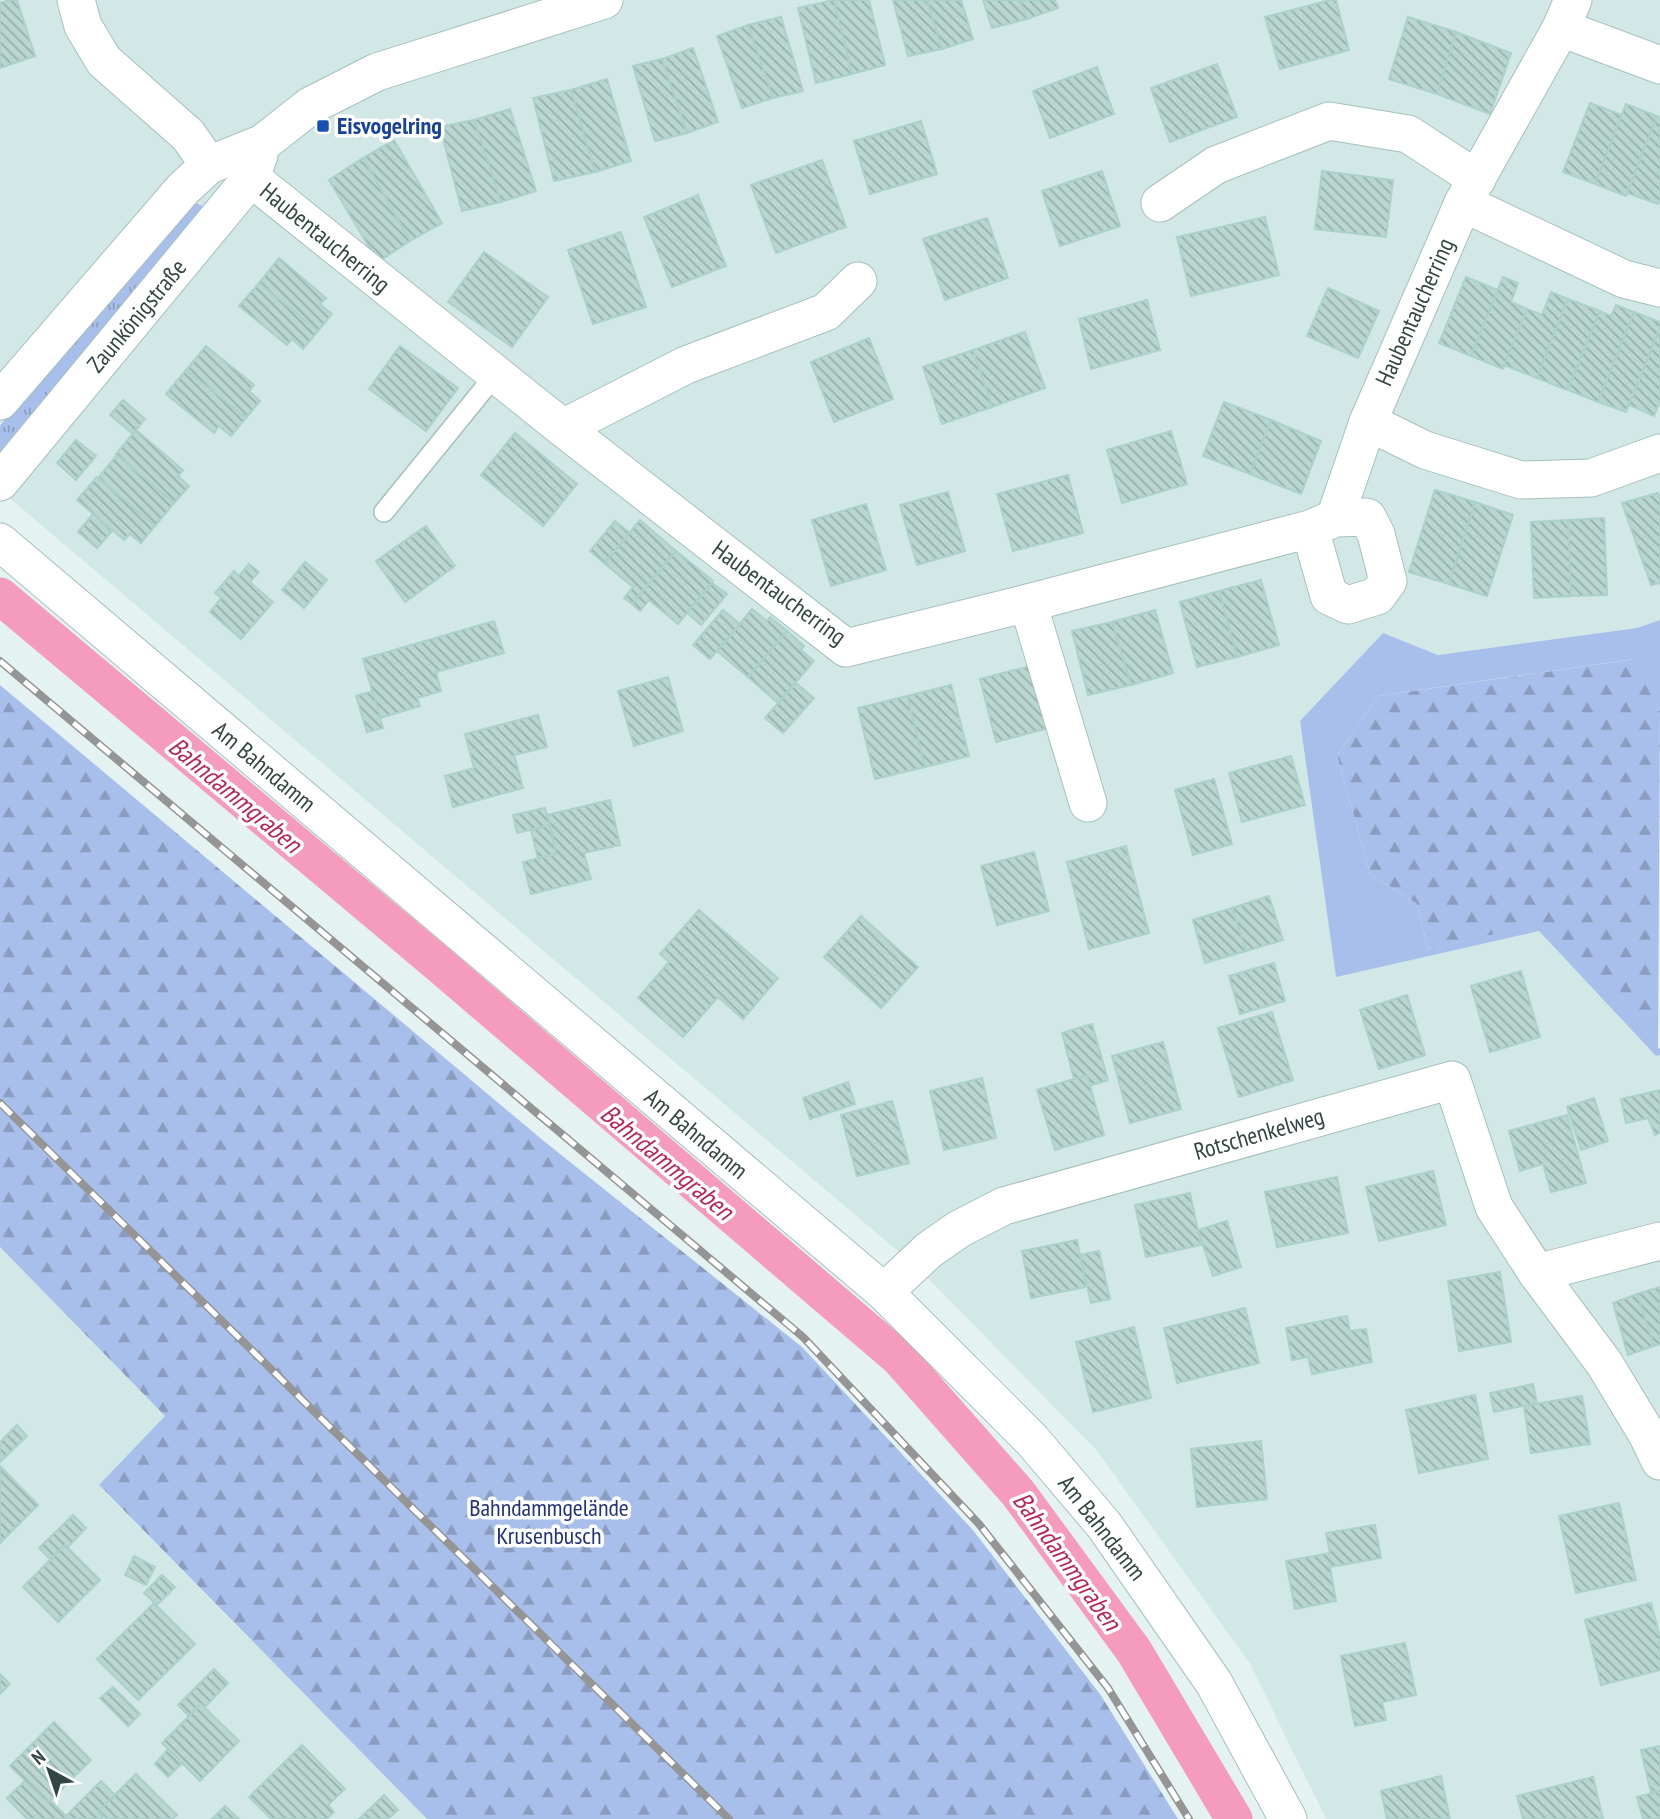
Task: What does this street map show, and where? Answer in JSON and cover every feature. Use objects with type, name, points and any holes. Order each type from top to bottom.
[{"type":"street","points":[[76,0],[83,26],[104,61],[188,135],[209,165]]},
{"type":"street","name":"Zaunkönigstraße","points":[[0,401],[183,189],[209,165],[263,143],[310,106],[377,72],[604,0]]},
{"type":"street","name":"Haubentaucherring","points":[[251,178],[564,428],[846,648],[1028,603],[1323,523],[1470,191],[1567,14],[1660,65]]},
{"type":"street","points":[[1160,203],[1216,166],[1329,121],[1408,134],[1470,191],[1624,279],[1660,288]]},
{"type":"street","name":"Zaunkönigstraße","points":[[0,482],[251,178],[263,143]]},
{"type":"street","points":[[564,428],[687,365],[826,312],[858,281]]},
{"type":"street","points":[[1367,422],[1425,450],[1521,480],[1591,478],[1660,453]]},
{"type":"street","name":"Am Bahndamm","points":[[0,542],[884,1292],[1032,1440],[1104,1525],[1214,1683],[1288,1819]]},
{"type":"street","points":[[1028,603],[1088,803]]},
{"type":"street","name":"Rotschenkelweg","points":[[884,1292],[929,1250],[959,1229],[1004,1206],[1452,1080],[1494,1208],[1537,1273],[1604,1363],[1647,1434],[1660,1461]]},
{"type":"street","points":[[1537,1273],[1660,1241]]},
{"type":"lane","points":[[384,512],[496,374]]},
{"type":"shaded area","points":[[0,0],[1660,0],[1660,620],[1637,628],[1438,655],[1383,633],[1300,722],[1336,976],[1539,931],[1656,1056],[1660,1055],[1660,1819],[1326,1819],[1250,1664],[1098,1452],[920,1270],[0,490]]},
{"type":"shaded area","points":[[0,1247],[166,1417],[99,1486],[427,1819],[0,1819]]},
{"type":"green space","points":[[190,201],[205,207],[0,458],[0,426],[15,405]]},
{"type":"green space","points":[[1660,620],[1660,711],[1634,659],[1378,696],[1337,756],[1370,874],[1417,904],[1428,949],[1539,924],[1660,1049],[1660,1055],[1656,1056],[1539,931],[1336,977],[1300,721],[1383,633],[1438,655],[1637,628]]},
{"type":"green space","points":[[1635,659],[1660,711],[1658,1049],[1539,925],[1428,949],[1417,904],[1370,874],[1337,756],[1378,696]]},
{"type":"green space","name":"Bahndammgelände Krusenbusch","points":[[0,685],[545,1142],[802,1347],[972,1529],[1100,1694],[1178,1819],[427,1819],[99,1485],[165,1416],[0,1247]]},
{"type":"building","points":[[17,0],[35,56],[0,68],[0,3]]},
{"type":"building","points":[[834,0],[852,74],[816,83],[798,8]]},
{"type":"building","points":[[834,0],[869,0],[885,65],[852,74]]},
{"type":"building","points":[[893,0],[927,0],[942,49],[908,56]]},
{"type":"building","points":[[927,0],[961,0],[973,39],[942,49]]},
{"type":"building","points":[[983,0],[1020,0],[1027,19],[992,28]]},
{"type":"building","points":[[1020,0],[1055,0],[1058,8],[1027,19]]},
{"type":"building","points":[[1336,0],[1349,50],[1280,69],[1265,17]]},
{"type":"building","points":[[781,17],[803,91],[773,98],[748,25]]},
{"type":"building","points":[[1408,17],[1456,32],[1437,94],[1389,79]]},
{"type":"building","points":[[748,25],[773,98],[742,108],[717,36]]},
{"type":"building","points":[[1456,32],[1511,53],[1490,114],[1437,94]]},
{"type":"building","points":[[693,48],[718,122],[687,133],[662,59]]},
{"type":"building","points":[[662,59],[687,133],[655,141],[633,66]]},
{"type":"building","points":[[1217,64],[1237,117],[1170,142],[1151,88]]},
{"type":"building","points":[[1097,67],[1114,114],[1050,138],[1033,91]]},
{"type":"building","points":[[607,79],[631,161],[595,172],[571,90]]},
{"type":"building","points":[[571,90],[595,172],[554,181],[533,98]]},
{"type":"building","points":[[1590,103],[1622,115],[1595,184],[1563,172]]},
{"type":"building","points":[[1626,104],[1657,116],[1626,196],[1595,184]]},
{"type":"building","points":[[510,109],[536,191],[501,202],[474,120]]},
{"type":"building","points":[[1657,116],[1660,118],[1658,204],[1627,193]]},
{"type":"building","points":[[474,120],[501,202],[462,211],[440,127]]},
{"type":"building","points":[[921,121],[937,174],[870,194],[854,141]]},
{"type":"building","points":[[394,140],[442,223],[410,241],[363,158]]},
{"type":"building","points":[[363,158],[410,241],[378,262],[329,180]]},
{"type":"building","points":[[822,160],[846,227],[776,253],[751,185]]},
{"type":"building","points":[[1102,171],[1120,226],[1060,246],[1042,191]]},
{"type":"building","points":[[1322,171],[1393,180],[1386,237],[1315,229]]},
{"type":"building","points":[[698,195],[726,266],[672,287],[644,217]]},
{"type":"building","points":[[1265,217],[1279,275],[1191,296],[1177,237]]},
{"type":"building","points":[[987,218],[1008,278],[945,300],[923,239]]},
{"type":"building","points":[[621,232],[646,307],[593,324],[568,250]]},
{"type":"building","points":[[484,252],[548,297],[512,347],[448,302]]},
{"type":"building","points":[[279,258],[326,298],[320,304],[332,314],[318,331],[259,283]]},
{"type":"building","points":[[1466,277],[1498,290],[1471,356],[1439,343]]},
{"type":"building","points":[[1503,277],[1518,283],[1511,302],[1527,309],[1503,369],[1471,356]]},
{"type":"building","points":[[259,283],[318,331],[303,349],[292,339],[287,345],[239,306]]},
{"type":"building","points":[[1328,288],[1379,311],[1358,358],[1307,336]]},
{"type":"building","points":[[1551,292],[1568,299],[1537,378],[1504,365],[1527,309],[1542,315]]},
{"type":"building","points":[[1568,299],[1600,311],[1567,390],[1537,378]]},
{"type":"building","points":[[1147,300],[1160,350],[1091,369],[1079,319]]},
{"type":"building","points":[[1616,305],[1634,312],[1598,402],[1568,390],[1600,311],[1611,316]]},
{"type":"building","points":[[1634,312],[1660,322],[1660,328],[1626,412],[1598,402]]},
{"type":"building","points":[[1660,328],[1660,401],[1654,416],[1629,405]]},
{"type":"building","points":[[1025,332],[1045,388],[992,407],[973,350]]},
{"type":"building","points":[[869,338],[893,399],[834,422],[811,362]]},
{"type":"building","points":[[206,346],[254,385],[249,391],[260,401],[246,418],[186,370]]},
{"type":"building","points":[[400,346],[458,388],[426,431],[369,389]]},
{"type":"building","points":[[973,350],[992,407],[942,424],[923,367]]},
{"type":"building","points":[[186,370],[246,418],[231,436],[219,426],[214,433],[166,394]]},
{"type":"building","points":[[123,400],[145,419],[133,434],[110,415]]},
{"type":"building","points":[[1224,402],[1271,420],[1250,474],[1203,456]]},
{"type":"building","points":[[1271,420],[1321,441],[1301,494],[1250,474]]},
{"type":"building","points":[[136,430],[183,470],[178,476],[189,486],[174,503],[116,454]]},
{"type":"building","points":[[1171,431],[1187,484],[1122,503],[1107,450]]},
{"type":"building","points":[[515,433],[577,484],[543,526],[481,475]]},
{"type":"building","points":[[76,440],[96,456],[76,480],[57,463]]},
{"type":"building","points":[[117,455],[174,503],[155,526],[98,478]]},
{"type":"building","points":[[1068,475],[1083,533],[1013,551],[997,494]]},
{"type":"building","points":[[97,477],[155,526],[141,543],[130,534],[124,540],[77,500]]},
{"type":"building","points":[[1435,490],[1475,502],[1449,584],[1409,572]]},
{"type":"building","points":[[948,492],[965,551],[917,565],[900,505]]},
{"type":"building","points":[[1658,493],[1660,583],[1651,585],[1622,503]]},
{"type":"building","points":[[1475,502],[1513,515],[1487,596],[1449,584]]},
{"type":"building","points":[[866,504],[886,570],[831,586],[812,520]]},
{"type":"building","points":[[93,514],[112,531],[97,548],[78,532]]},
{"type":"building","points":[[1604,518],[1607,595],[1571,596],[1568,520]]},
{"type":"building","points":[[640,520],[676,551],[632,604],[624,598],[633,587],[604,563]]},
{"type":"building","points":[[1568,520],[1571,596],[1534,598],[1531,522]]},
{"type":"building","points":[[615,521],[630,533],[604,563],[590,551]]},
{"type":"building","points":[[426,526],[455,566],[405,602],[376,561]]},
{"type":"building","points":[[676,551],[713,581],[678,624],[649,600],[640,611],[632,604]]},
{"type":"building","points":[[305,562],[327,580],[304,608],[282,590]]},
{"type":"building","points":[[249,564],[259,572],[250,582],[273,602],[241,639],[210,612],[221,598],[215,593],[234,571],[239,576]]},
{"type":"building","points":[[1261,580],[1279,645],[1237,657],[1219,591]]},
{"type":"building","points":[[712,583],[727,594],[701,625],[687,613]]},
{"type":"building","points":[[1219,591],[1237,657],[1197,667],[1180,602]]},
{"type":"building","points":[[752,609],[767,621],[770,617],[787,631],[748,677],[717,651]]},
{"type":"building","points":[[723,610],[740,624],[710,659],[693,645]]},
{"type":"building","points":[[1155,610],[1173,673],[1131,685],[1112,622]]},
{"type":"building","points":[[494,621],[504,653],[436,672],[441,691],[417,698],[420,706],[380,718],[363,659]]},
{"type":"building","points":[[1112,622],[1131,685],[1088,695],[1072,631]]},
{"type":"building","points":[[787,631],[804,646],[801,650],[814,661],[778,703],[748,677]]},
{"type":"building","points":[[1034,665],[1049,728],[996,742],[980,679]]},
{"type":"building","points":[[668,677],[683,731],[634,746],[618,691]]},
{"type":"building","points":[[796,683],[814,698],[783,733],[765,718]]},
{"type":"building","points":[[951,685],[969,756],[925,767],[907,696]]},
{"type":"building","points":[[373,691],[383,728],[367,732],[356,696]]},
{"type":"building","points":[[907,696],[925,767],[875,779],[858,708]]},
{"type":"building","points":[[538,715],[547,747],[514,755],[523,788],[453,807],[445,776],[474,768],[465,734]]},
{"type":"building","points":[[1291,756],[1305,805],[1242,822],[1229,773]]},
{"type":"building","points":[[1214,779],[1232,844],[1193,855],[1175,790]]},
{"type":"building","points":[[610,800],[620,845],[584,853],[591,879],[531,894],[523,862],[556,854],[547,815]]},
{"type":"building","points":[[545,808],[550,825],[517,833],[513,815]]},
{"type":"building","points":[[550,825],[556,854],[538,858],[531,830]]},
{"type":"building","points":[[1126,846],[1149,933],[1089,949],[1067,862]]},
{"type":"building","points":[[1034,852],[1049,911],[997,925],[981,866]]},
{"type":"building","points":[[1269,896],[1283,940],[1246,951],[1232,908]]},
{"type":"building","points":[[1232,908],[1246,951],[1205,963],[1193,920]]},
{"type":"building","points":[[699,910],[778,978],[743,1019],[718,997],[683,1037],[638,998],[669,962],[660,954]]},
{"type":"building","points":[[861,916],[918,967],[881,1008],[824,957]]},
{"type":"building","points":[[1274,963],[1285,1001],[1240,1014],[1229,976]]},
{"type":"building","points":[[1521,971],[1540,1037],[1490,1052],[1471,986]]},
{"type":"building","points":[[1407,995],[1425,1055],[1379,1069],[1360,1010]]},
{"type":"building","points":[[1272,1012],[1293,1080],[1239,1097],[1218,1028]]},
{"type":"building","points":[[1092,1024],[1108,1080],[1089,1086],[1087,1075],[1074,1079],[1062,1033]]},
{"type":"building","points":[[1163,1042],[1181,1109],[1130,1123],[1112,1056]]},
{"type":"building","points":[[1087,1075],[1104,1135],[1055,1150],[1037,1090]]},
{"type":"building","points":[[982,1078],[996,1138],[944,1150],[930,1091]]},
{"type":"building","points":[[848,1082],[855,1104],[810,1119],[803,1098]]},
{"type":"building","points":[[1660,1090],[1660,1133],[1655,1135],[1648,1118],[1626,1123],[1621,1099]]},
{"type":"building","points":[[1594,1098],[1608,1141],[1581,1150],[1567,1107]]},
{"type":"building","points":[[892,1101],[909,1163],[857,1176],[841,1115]]},
{"type":"building","points":[[1567,1115],[1586,1183],[1551,1192],[1543,1164],[1520,1171],[1509,1131]]},
{"type":"building","points":[[1433,1171],[1446,1225],[1379,1241],[1366,1187]]},
{"type":"building","points":[[1337,1177],[1348,1233],[1277,1247],[1265,1192]]},
{"type":"building","points":[[1190,1193],[1201,1245],[1146,1257],[1135,1205]]},
{"type":"building","points":[[1227,1221],[1241,1267],[1213,1276],[1198,1230]]},
{"type":"building","points":[[1077,1240],[1086,1287],[1031,1298],[1022,1251]]},
{"type":"building","points":[[1099,1251],[1110,1299],[1091,1303],[1080,1255]]},
{"type":"building","points":[[1500,1272],[1511,1342],[1459,1351],[1448,1281]]},
{"type":"building","points":[[1660,1287],[1660,1344],[1654,1346],[1637,1294]]},
{"type":"building","points":[[1637,1294],[1654,1346],[1628,1355],[1613,1303]]},
{"type":"building","points":[[1245,1308],[1259,1363],[1177,1383],[1164,1328]]},
{"type":"building","points":[[1347,1316],[1350,1331],[1366,1329],[1372,1362],[1312,1374],[1308,1357],[1292,1360],[1286,1328]]},
{"type":"building","points":[[1134,1327],[1151,1398],[1093,1412],[1076,1342]]},
{"type":"building","points":[[1533,1384],[1537,1403],[1494,1412],[1490,1393]]},
{"type":"building","points":[[1475,1395],[1488,1459],[1419,1473],[1406,1410]]},
{"type":"building","points":[[1582,1396],[1590,1444],[1531,1453],[1524,1406]]},
{"type":"building","points":[[17,1425],[27,1436],[0,1462],[0,1442]]},
{"type":"building","points":[[1261,1441],[1267,1499],[1197,1507],[1191,1449]]},
{"type":"building","points":[[0,1466],[38,1505],[0,1543]]},
{"type":"building","points":[[1619,1503],[1636,1580],[1576,1593],[1559,1516]]},
{"type":"building","points":[[73,1515],[86,1528],[68,1547],[65,1545],[50,1559],[39,1548]]},
{"type":"building","points":[[1375,1525],[1381,1558],[1330,1567],[1336,1601],[1295,1609],[1286,1561],[1330,1553],[1326,1533]]},
{"type":"building","points":[[65,1545],[100,1580],[58,1622],[23,1587]]},
{"type":"building","points":[[134,1556],[155,1567],[146,1585],[125,1575]]},
{"type":"building","points":[[162,1575],[175,1587],[157,1605],[144,1593]]},
{"type":"building","points":[[154,1603],[195,1644],[138,1700],[97,1659]]},
{"type":"building","points":[[1651,1603],[1660,1637],[1660,1670],[1601,1685],[1585,1620]]},
{"type":"building","points":[[1405,1643],[1416,1695],[1382,1702],[1386,1720],[1355,1726],[1341,1656]]},
{"type":"building","points":[[214,1669],[228,1683],[205,1707],[201,1704],[189,1716],[178,1705]]},
{"type":"building","points":[[0,1674],[10,1684],[0,1694]]},
{"type":"building","points":[[113,1687],[140,1714],[128,1726],[100,1698]]},
{"type":"building","points":[[201,1704],[239,1741],[200,1781],[162,1743]]},
{"type":"building","points":[[54,1722],[91,1760],[48,1803],[10,1766]]},
{"type":"building","points":[[302,1745],[345,1789],[328,1805],[334,1812],[327,1819],[271,1819],[249,1797]]},
{"type":"building","points":[[1660,1746],[1660,1791],[1651,1793],[1641,1750]]},
{"type":"building","points":[[168,1749],[182,1763],[168,1777],[155,1764]]},
{"type":"building","points":[[136,1774],[177,1815],[173,1819],[106,1819],[98,1811]]},
{"type":"building","points":[[1441,1776],[1450,1819],[1387,1819],[1381,1791]]},
{"type":"building","points":[[1593,1777],[1603,1819],[1523,1819],[1517,1796]]},
{"type":"building","points":[[25,1781],[66,1816],[63,1819],[27,1819],[7,1798]]},
{"type":"building","points":[[101,1781],[115,1795],[98,1811],[103,1817],[101,1819],[63,1819]]},
{"type":"building","points":[[1660,1791],[1660,1819],[1643,1819],[1637,1797]]},
{"type":"building","points":[[384,1795],[398,1810],[388,1819],[359,1819]]},
{"type":"building","points":[[225,1806],[239,1819],[212,1819]]},
{"type":"waterway","name":"Bahndammgraben","points":[[0,596],[435,961],[899,1358],[1018,1493],[1134,1651],[1234,1819]]},
{"type":"railway","points":[[0,661],[803,1337],[979,1524],[1108,1688],[1189,1819]]},
{"type":"railway","points":[[0,1103],[729,1819]]},
{"type":"place","name":"Eisvogelring","points":[[323,126]]}]
